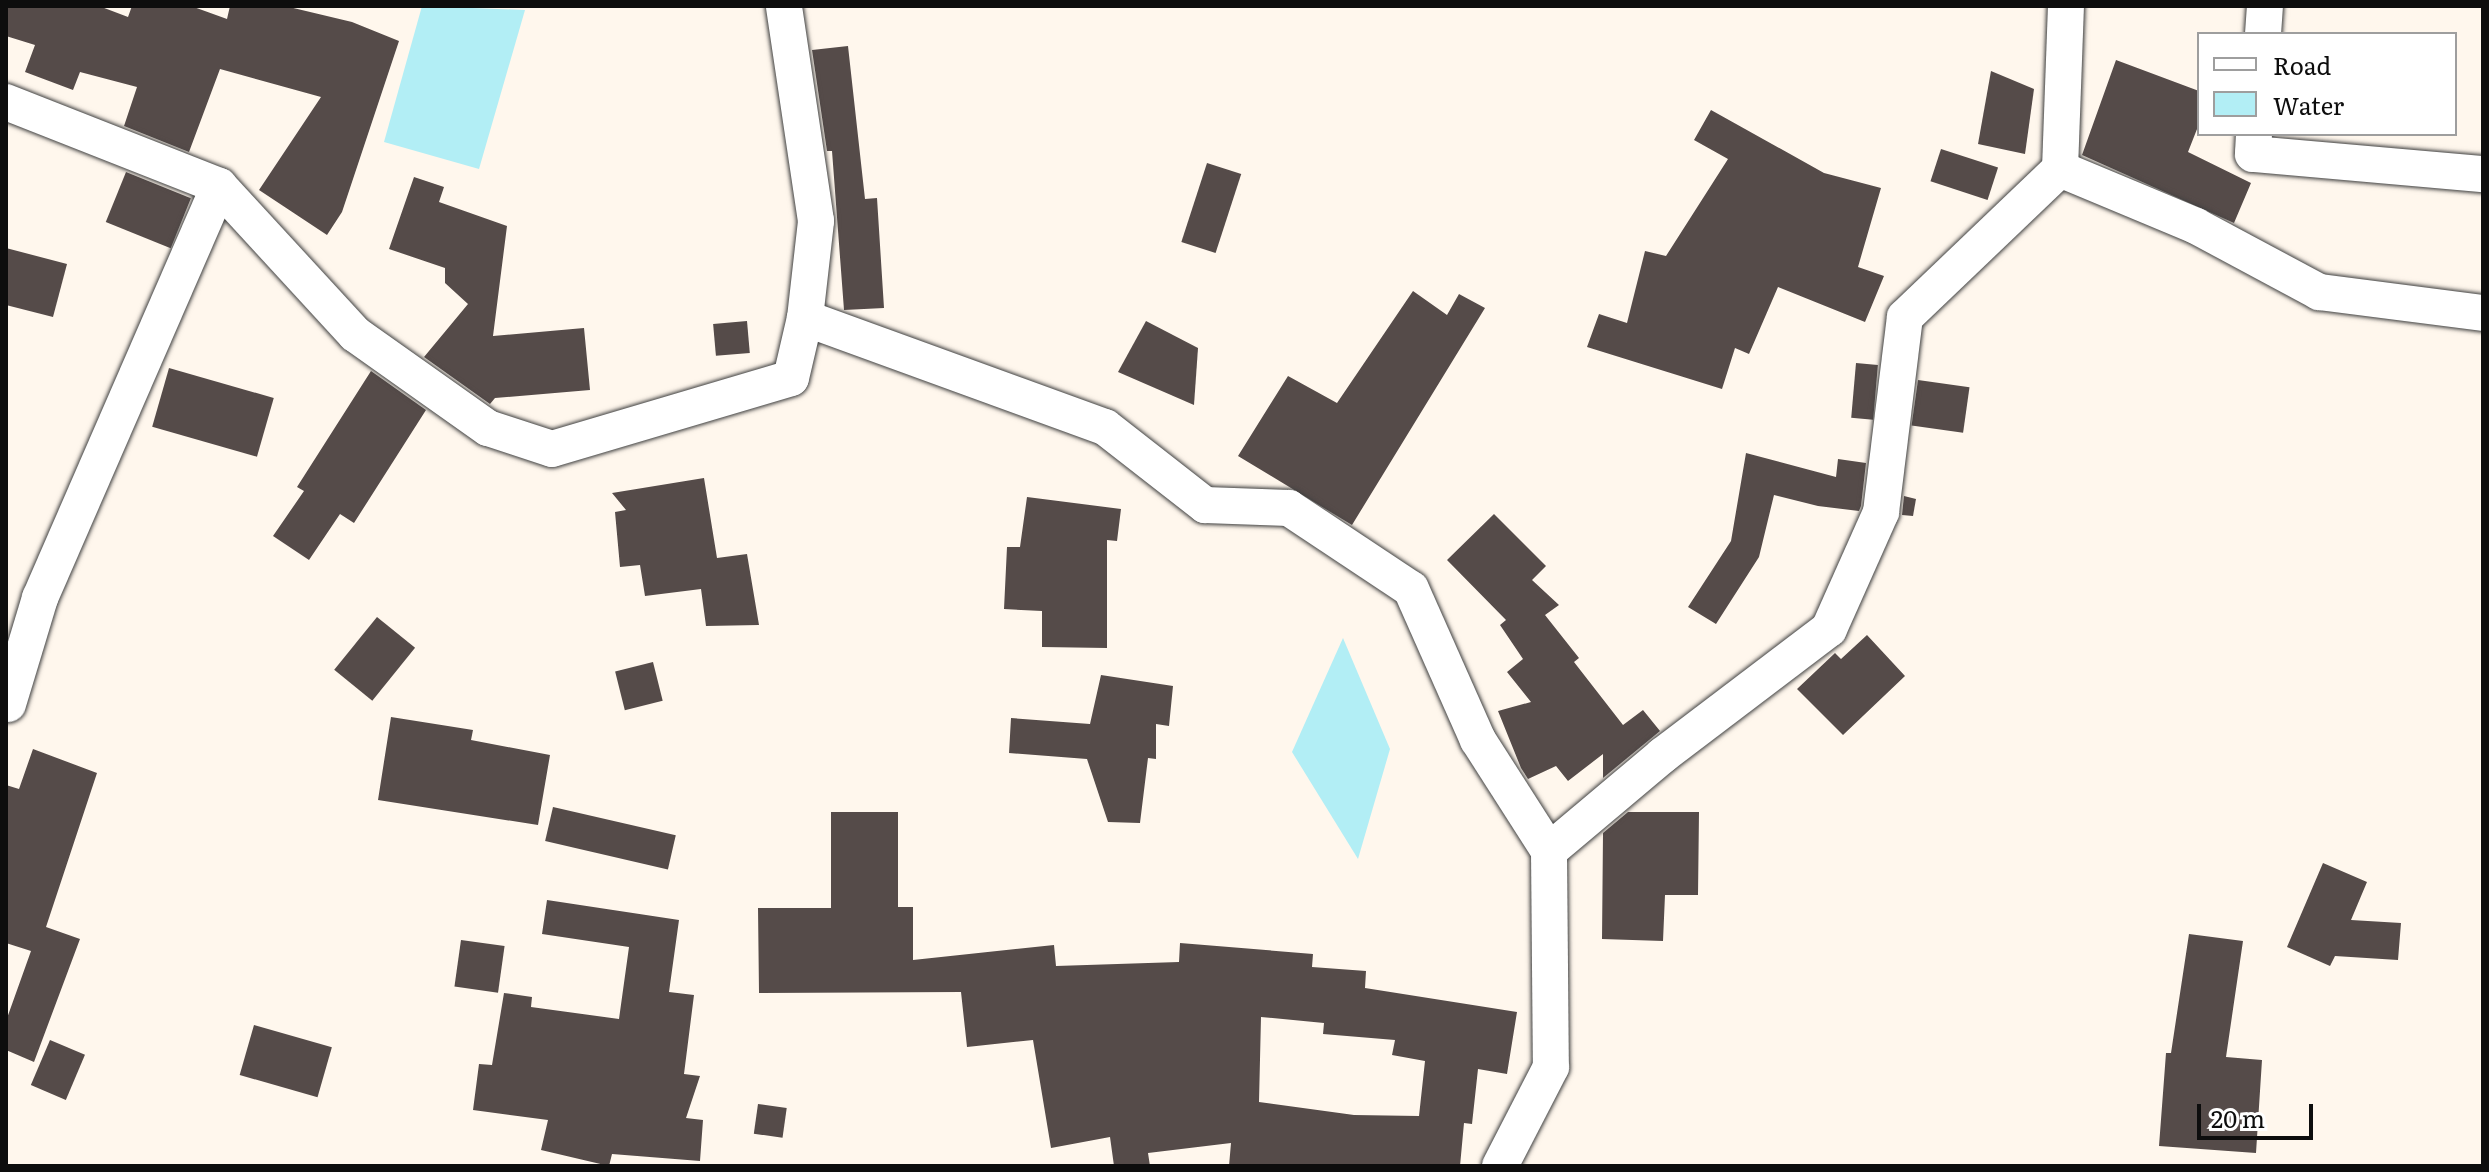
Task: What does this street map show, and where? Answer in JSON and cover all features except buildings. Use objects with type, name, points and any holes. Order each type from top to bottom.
[{"type":"street","points":[[6,102],[219,186],[355,334],[488,428],[552,449],[791,378],[805,318],[816,221],[784,6]]},
{"type":"street","points":[[1549,851],[1663,755],[1829,629],[1881,512],[1905,317],[2060,169],[2066,6]]},
{"type":"street","points":[[2263,32],[2265,6]]},
{"type":"street","points":[[2254,136],[2253,154],[2483,174]]},
{"type":"street","points":[[2060,169],[2196,226],[2319,292],[2483,313]]},
{"type":"street","points":[[8,704],[40,598],[219,186]]},
{"type":"street","points":[[805,318],[1105,427],[1205,505],[1289,508],[1411,589],[1478,740],[1549,851],[1551,1067],[1500,1166]]},
{"type":"water","points":[[422,6],[525,10],[479,169],[384,142]]},
{"type":"water","points":[[1343,638],[1390,749],[1358,859],[1292,752]]}]
